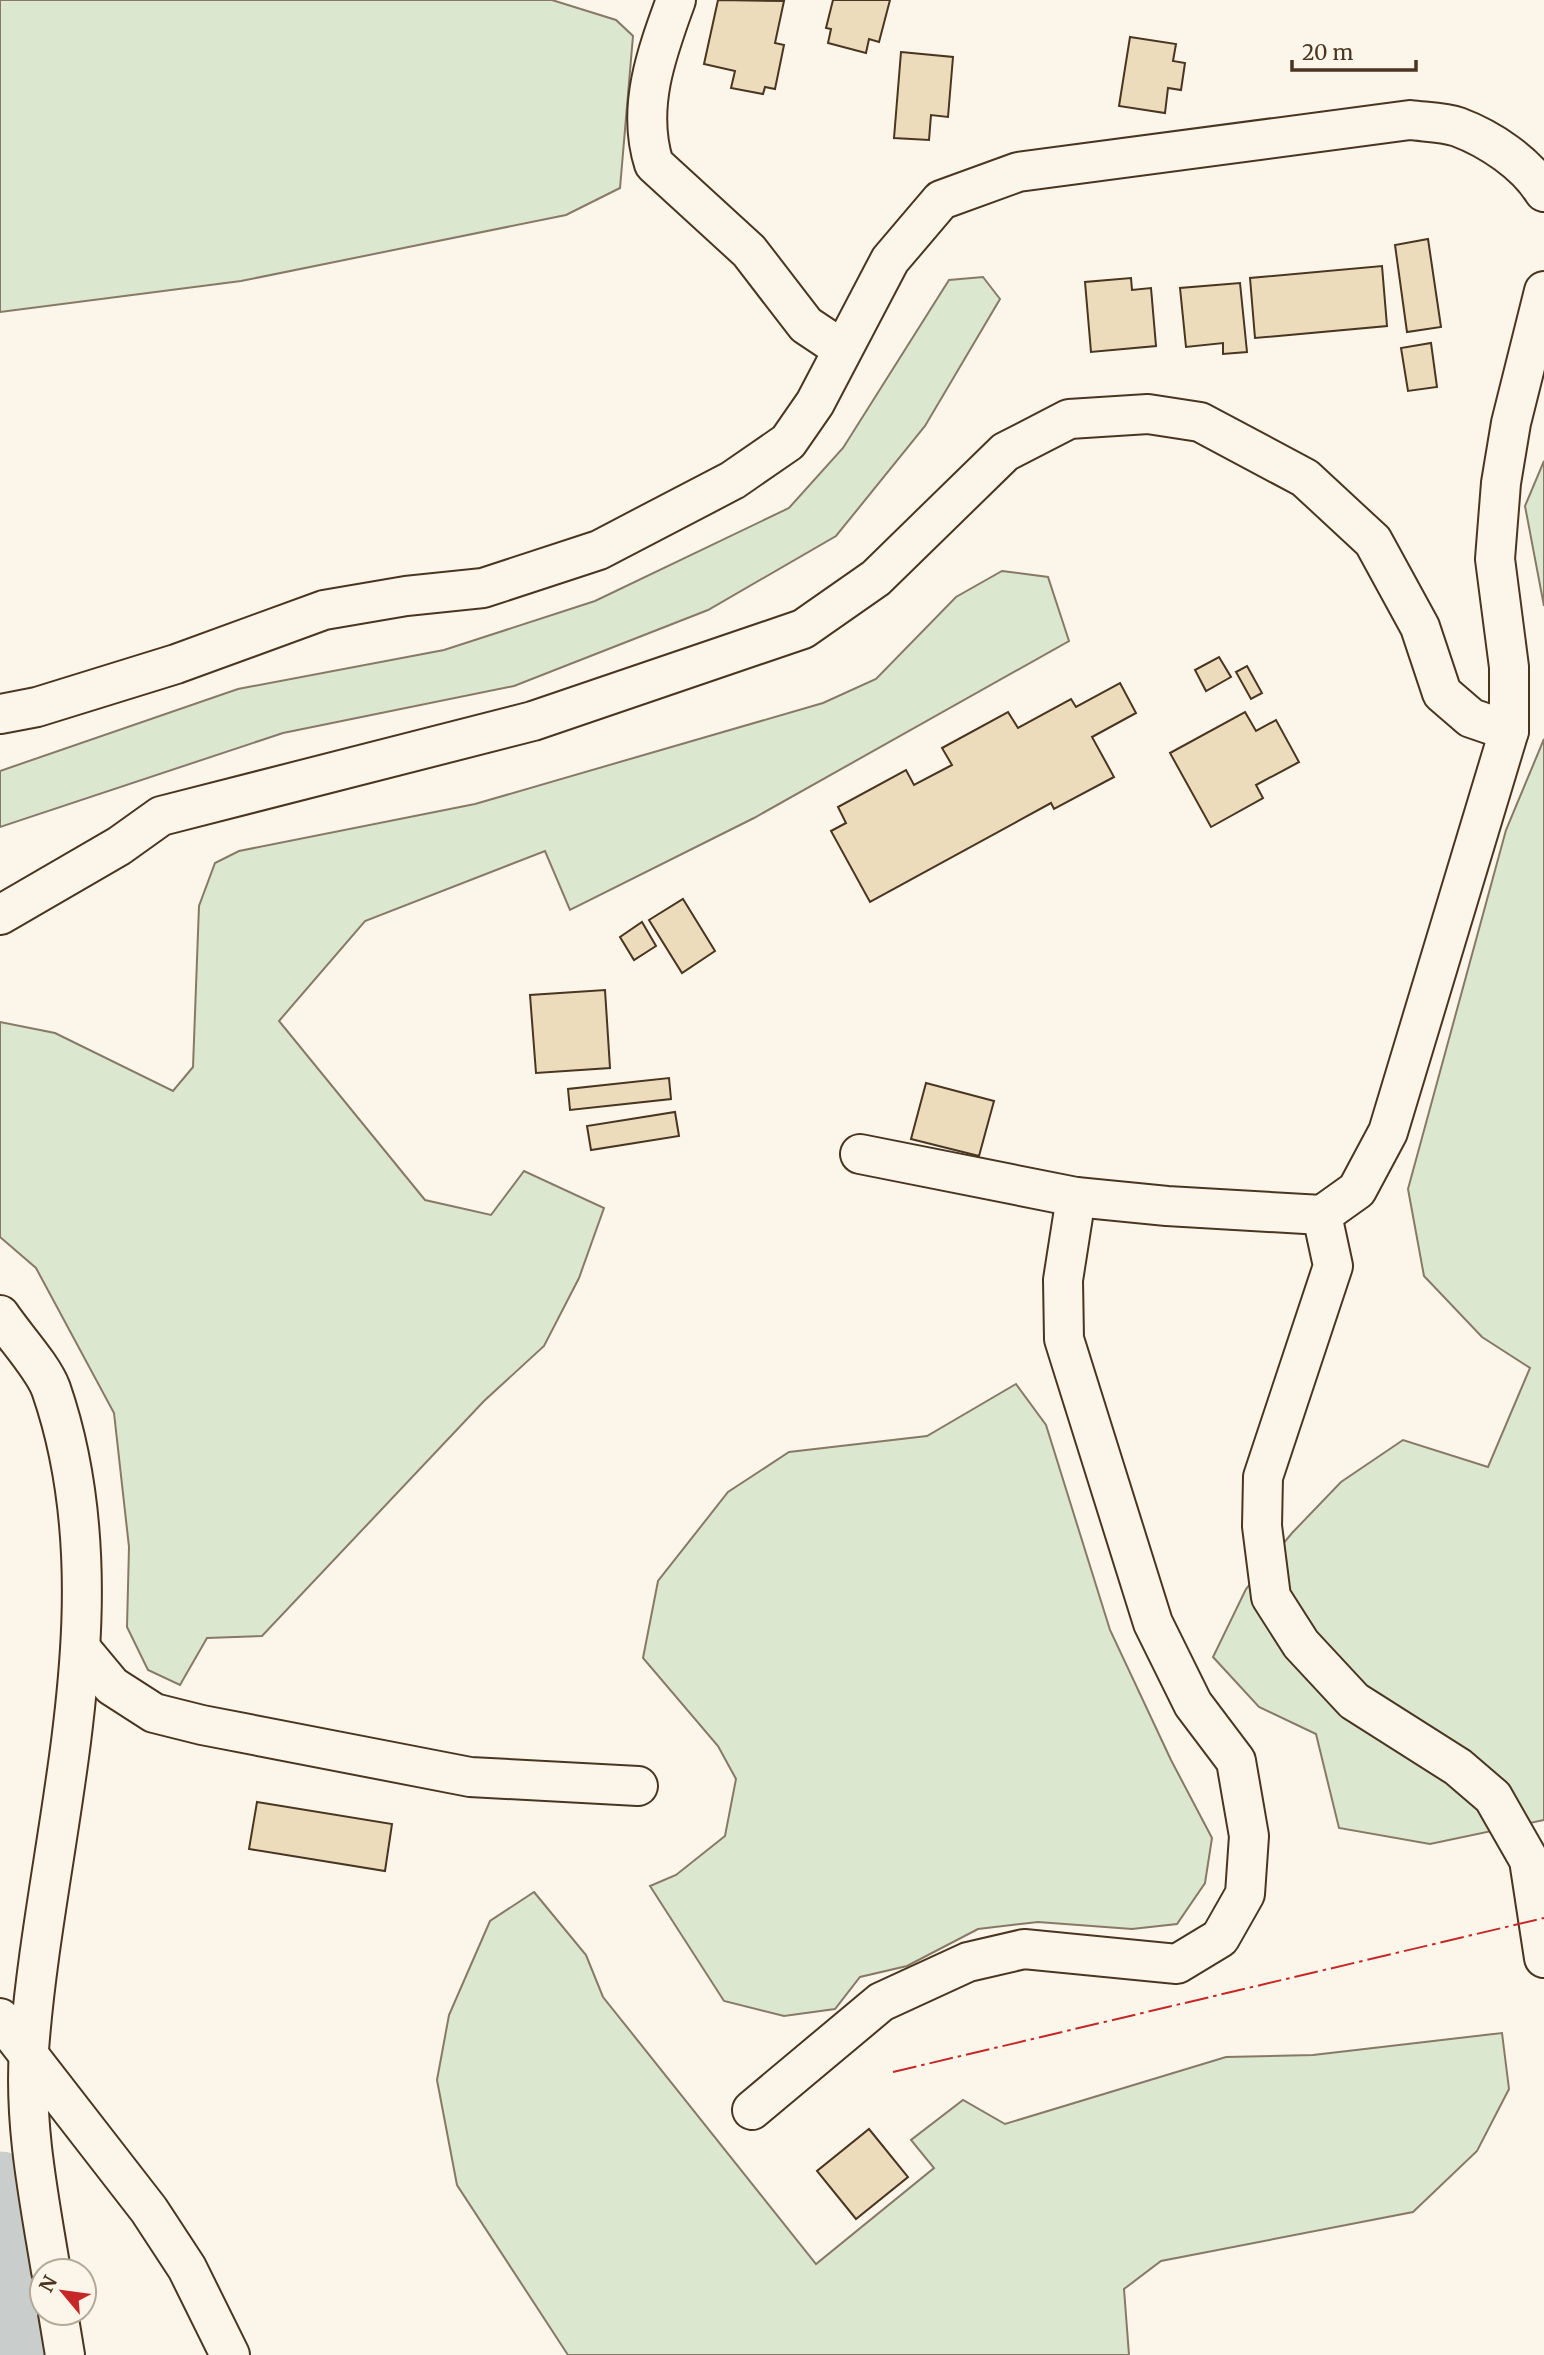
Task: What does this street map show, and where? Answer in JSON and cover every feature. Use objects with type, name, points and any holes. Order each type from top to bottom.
[{"type":"street","points":[[676,0],[658,51],[647,106],[648,145],[654,164],[749,251],[806,325],[842,349]]},
{"type":"street","points":[[0,714],[37,707],[176,664],[324,610],[406,596],[483,588],[599,550],[733,480],[788,442],[816,403],[890,260],[941,200],[1018,172],[1410,120],[1457,127],[1523,166],[1533,174],[1544,191]]},
{"type":"street","points":[[860,1154],[1076,1197],[1167,1206],[1322,1215],[1357,1191],[1388,1132],[1509,731],[1508,667],[1495,559],[1501,483],[1511,423],[1544,291]]},
{"type":"street","points":[[0,915],[119,846],[161,816],[533,721],[803,629],[876,578],[1006,452],[1069,419],[1148,414],[1200,422],[1305,478],[1373,541],[1420,627],[1442,693],[1471,718],[1509,731]]},
{"type":"street","points":[[752,2110],[881,2002],[968,1962],[1024,1949],[1177,1964],[1220,1938],[1245,1894],[1250,1836],[1236,1761],[1193,1704],[1153,1623],[1063,1339],[1063,1280],[1076,1197]]},
{"type":"street","points":[[1322,1215],[1333,1266],[1263,1477],[1262,1526],[1271,1597],[1301,1644],[1354,1701],[1458,1767],[1493,1797],[1529,1860],[1544,1958]]},
{"type":"street","points":[[0,1315],[50,1387],[77,1498],[82,1650],[29,2051],[29,2134],[49,2257]]},
{"type":"street","points":[[82,1650],[112,1686],[155,1713],[202,1725],[470,1777],[638,1786]]},
{"type":"street","points":[[0,2018],[29,2051],[149,2210],[180,2256],[230,2355]]},
{"type":"street","points":[[60,2327],[65,2355]]},
{"type":"green space","points":[[0,0],[552,0],[616,20],[633,36],[620,188],[566,215],[241,281],[0,312]]},
{"type":"green space","points":[[983,277],[1000,299],[925,426],[836,536],[708,610],[514,686],[283,733],[0,827],[0,771],[238,689],[444,650],[595,601],[789,508],[843,448],[949,280]]},
{"type":"green space","points":[[1544,461],[1544,606],[1525,506]]},
{"type":"green space","points":[[1002,571],[1048,577],[1069,641],[754,818],[570,910],[545,851],[365,921],[279,1021],[425,1200],[491,1215],[524,1171],[604,1208],[579,1278],[544,1346],[484,1401],[262,1636],[207,1638],[180,1685],[148,1670],[127,1627],[129,1547],[114,1413],[36,1268],[0,1237],[0,1022],[55,1033],[173,1091],[193,1067],[199,906],[215,863],[239,851],[475,804],[823,703],[876,679],[956,597]]},
{"type":"green space","points":[[1544,739],[1544,1820],[1430,1844],[1339,1828],[1316,1734],[1259,1707],[1213,1657],[1246,1589],[1292,1533],[1341,1482],[1403,1440],[1488,1467],[1530,1368],[1482,1337],[1424,1276],[1408,1189],[1506,830]]},
{"type":"green space","points":[[1016,1384],[1046,1425],[1110,1630],[1171,1760],[1212,1838],[1205,1883],[1177,1924],[1132,1929],[1038,1922],[978,1929],[907,1966],[860,1977],[835,2009],[784,2016],[724,2001],[650,1886],[676,1875],[725,1836],[736,1779],[718,1746],[643,1658],[658,1581],[728,1492],[789,1452],[927,1436]]},
{"type":"green space","points":[[534,1892],[586,1955],[603,1997],[816,2264],[934,2168],[911,2140],[963,2100],[1005,2124],[1226,2057],[1313,2055],[1502,2033],[1509,2089],[1477,2151],[1413,2212],[1161,2261],[1124,2289],[1129,2355],[568,2355],[457,2185],[437,2080],[449,2015],[490,1921]]},
{"type":"building","points":[[718,0],[784,1],[775,43],[784,45],[775,89],[765,87],[763,94],[731,88],[735,71],[704,64]]},
{"type":"building","points":[[833,0],[890,0],[879,42],[869,39],[866,53],[828,43],[831,29],[826,28]]},
{"type":"building","points":[[1130,37],[1176,44],[1173,61],[1185,63],[1181,90],[1168,88],[1165,113],[1119,106]]},
{"type":"building","points":[[901,52],[953,57],[948,117],[931,115],[929,140],[894,138]]},
{"type":"building","points":[[1428,239],[1441,327],[1407,332],[1395,245]]},
{"type":"building","points":[[1382,266],[1387,326],[1255,338],[1250,278]]},
{"type":"building","points":[[1131,278],[1132,290],[1151,288],[1156,346],[1091,352],[1085,282]]},
{"type":"building","points":[[1240,283],[1247,352],[1223,354],[1223,343],[1186,347],[1180,288]]},
{"type":"building","points":[[1431,343],[1437,387],[1408,391],[1401,348]]},
{"type":"building","points":[[1219,657],[1231,677],[1206,691],[1195,670]]},
{"type":"building","points":[[1247,666],[1262,693],[1251,699],[1236,672]]},
{"type":"building","points":[[1120,683],[1136,713],[1092,737],[1114,777],[1054,809],[1051,803],[870,902],[831,831],[846,823],[838,807],[906,770],[914,785],[952,765],[942,748],[1008,712],[1018,728],[1071,699],[1076,707]]},
{"type":"building","points":[[1245,712],[1256,731],[1276,720],[1299,762],[1256,785],[1263,798],[1211,827],[1170,753]]},
{"type":"building","points":[[683,899],[715,951],[682,973],[649,920]]},
{"type":"building","points":[[642,922],[656,946],[634,960],[620,937]]},
{"type":"building","points":[[605,990],[610,1068],[536,1073],[530,995]]},
{"type":"building","points":[[669,1078],[671,1099],[570,1110],[568,1089]]},
{"type":"building","points":[[926,1083],[994,1101],[979,1156],[911,1139]]},
{"type":"building","points":[[675,1112],[679,1136],[591,1150],[587,1126]]},
{"type":"building","points":[[257,1802],[392,1824],[385,1871],[249,1849]]},
{"type":"building","points":[[869,2129],[908,2177],[856,2219],[817,2171]]},
{"type":"waterway","points":[[0,2189],[36,2355]]},
{"type":"power","points":[[893,2072],[1544,1918]]}]
